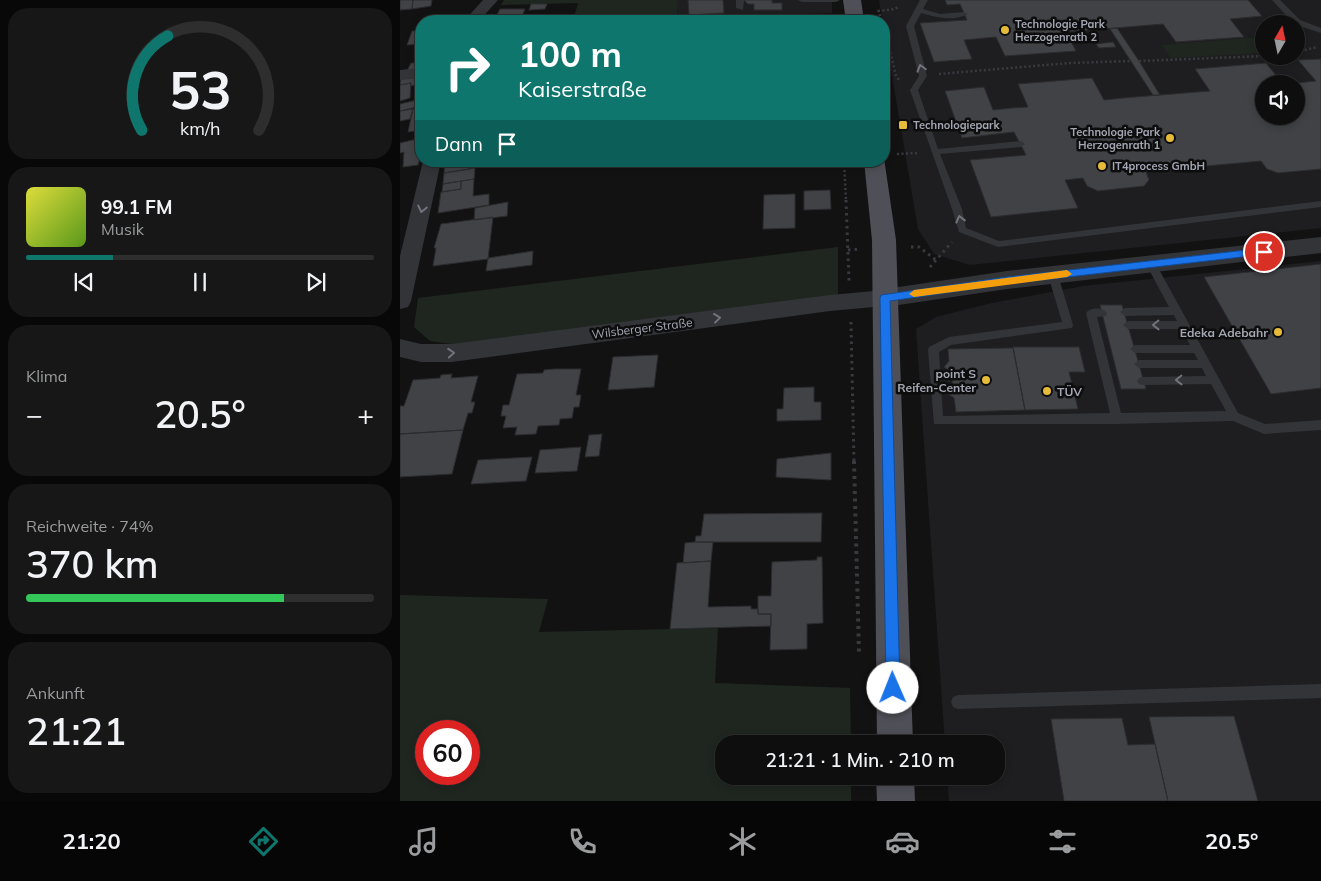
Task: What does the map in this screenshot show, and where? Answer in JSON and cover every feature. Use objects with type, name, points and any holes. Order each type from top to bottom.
[{"type":"main road","points":[[852,0],[853,15]]},
{"type":"main road","points":[[884,167],[895,735]]},
{"type":"main road","points":[[895,785],[896,801]]},
{"type":"street","points":[[477,15],[491,0]]},
{"type":"street","points":[[400,75],[415,74]]},
{"type":"street","points":[[400,301],[431,167]]},
{"type":"street","points":[[885,298],[1054,275],[1321,245]]},
{"type":"street","name":"Wilsberger Straße","points":[[401,350],[421,353],[452,353],[849,301],[885,298]]},
{"type":"lane","points":[[802,0],[836,0]]},
{"type":"lane","points":[[924,0],[910,26],[923,76],[914,90],[934,152],[957,209],[962,230],[998,244],[1321,204]]},
{"type":"lane","points":[[1276,0],[1297,22],[1321,32]]},
{"type":"lane","points":[[920,10],[940,16],[964,14]]},
{"type":"lane","points":[[934,152],[1021,144]]},
{"type":"lane","points":[[1151,264],[1234,416]]},
{"type":"lane","points":[[1054,275],[1068,325],[949,341],[933,350],[938,421],[1234,416],[1264,429],[1321,425]]},
{"type":"lane","points":[[1124,312],[1177,311]]},
{"type":"lane","points":[[1102,313],[1091,313],[1100,326],[1114,381],[1117,419]]},
{"type":"lane","points":[[1128,325],[1184,325]]},
{"type":"lane","points":[[1135,349],[1198,349]]},
{"type":"lane","points":[[1139,364],[1206,364]]},
{"type":"lane","points":[[1144,381],[1215,380]]},
{"type":"lane","points":[[958,702],[1321,691]]},
{"type":"path","points":[[1305,50],[1321,46]]},
{"type":"path","points":[[890,51],[896,76],[901,82],[914,90]]},
{"type":"path","points":[[1139,61],[1255,56]]},
{"type":"path","points":[[923,76],[1070,63],[1131,61]]},
{"type":"path","points":[[890,157],[934,152]]},
{"type":"path","points":[[844,167],[852,336],[859,654]]},
{"type":"path","points":[[931,266],[962,230]]},
{"type":"shaded area","points":[[504,0],[678,0],[677,15],[575,15],[578,3],[501,5]]},
{"type":"shaded area","points":[[678,0],[832,0],[832,13],[677,15]]},
{"type":"shaded area","points":[[879,0],[1321,0],[1321,228],[970,265],[934,254],[918,229],[890,65],[890,15],[882,15]]},
{"type":"shaded area","points":[[1255,37],[1255,53],[1171,58],[1162,45]]},
{"type":"shaded area","points":[[838,247],[838,295],[458,345],[430,341],[414,327],[418,298]]},
{"type":"shaded area","points":[[1321,261],[1321,801],[949,801],[948,785],[1005,785],[1005,735],[944,735],[916,329],[936,317],[992,303],[1083,286]]},
{"type":"shaded area","points":[[400,595],[548,599],[539,632],[718,628],[715,683],[850,688],[851,735],[715,735],[715,785],[851,785],[851,801],[400,801]]},
{"type":"building","points":[[400,0],[413,0],[412,9],[400,10]]},
{"type":"building","points":[[413,0],[432,0],[431,6],[412,9]]},
{"type":"building","points":[[688,0],[723,0],[724,13],[689,15]]},
{"type":"building","points":[[744,0],[772,0],[772,3],[782,3],[782,10],[754,10],[754,4],[748,4]]},
{"type":"building","name":"Technologie Park Herzogenrath 2","points":[[945,0],[1248,0],[1261,15],[1230,19],[1244,37],[1176,42],[1163,24],[1066,32],[1076,51],[1005,56],[996,37],[964,40],[972,59],[934,62],[920,23],[967,20],[960,4],[947,5]]},
{"type":"building","points":[[531,4],[547,4],[545,9],[529,10]]},
{"type":"building","points":[[500,9],[525,9],[522,15],[497,15]]},
{"type":"building","points":[[1117,28],[1160,95],[1153,95],[1110,29]]},
{"type":"building","points":[[412,31],[415,31],[415,44],[407,45]]},
{"type":"building","points":[[1113,42],[1116,47],[1099,48],[1096,44]]},
{"type":"building","name":"Technologie Park Herzogenrath 1","points":[[1321,59],[1321,169],[1278,173],[1267,169],[1261,161],[1163,170],[1146,172],[1149,180],[1144,186],[1098,191],[1087,186],[1083,178],[1065,180],[1078,208],[991,217],[970,160],[1026,155],[1014,132],[962,138],[945,91],[984,87],[993,110],[1028,107],[1018,84],[1092,78],[1104,100],[1210,91],[1195,69],[1255,64],[1268,65],[1276,75],[1255,75],[1255,125],[1305,125],[1305,82],[1316,81],[1302,65],[1305,65],[1305,60]]},
{"type":"building","points":[[411,63],[415,63],[415,72],[406,73]]},
{"type":"building","points":[[415,78],[415,85],[411,86],[411,83],[400,85],[401,79]]},
{"type":"building","points":[[411,83],[410,98],[400,101],[400,85]]},
{"type":"building","points":[[415,100],[415,107],[400,111],[400,104]]},
{"type":"building","points":[[415,108],[415,131],[408,132],[413,109]]},
{"type":"building","points":[[413,109],[410,119],[400,121],[400,111]]},
{"type":"building","points":[[415,139],[415,165],[403,167],[404,152],[400,153],[400,143]]},
{"type":"building","points":[[444,167],[469,167],[469,169],[444,173]]},
{"type":"building","points":[[475,168],[474,179],[443,184],[444,173]]},
{"type":"building","points":[[474,179],[473,196],[489,194],[489,205],[438,213],[441,192],[461,189],[461,181]]},
{"type":"building","points":[[461,181],[461,189],[442,192],[443,184]]},
{"type":"building","points":[[830,190],[831,209],[804,210],[804,191]]},
{"type":"building","points":[[795,194],[795,228],[763,229],[764,195]]},
{"type":"building","points":[[508,202],[507,216],[474,220],[475,208]]},
{"type":"building","points":[[493,217],[488,259],[433,266],[436,248],[434,248],[441,224]]},
{"type":"building","points":[[533,251],[532,265],[486,271],[488,258]]},
{"type":"building","name":"Edeka Adebahr","points":[[1321,264],[1321,388],[1271,394],[1204,277]]},
{"type":"building","points":[[1100,305],[1122,305],[1146,389],[1121,389]]},
{"type":"building","name":"TÜV","points":[[1013,347],[1079,347],[1085,372],[1069,372],[1078,409],[1025,410]]},
{"type":"building","name":"point S Reifen-Center","points":[[1013,348],[1025,410],[956,412],[954,398],[947,393],[953,388],[951,372],[944,367],[949,361],[948,349]]},
{"type":"building","points":[[658,355],[654,387],[608,390],[613,357]]},
{"type":"building","points":[[581,369],[576,395],[581,395],[579,407],[574,407],[572,418],[560,419],[559,425],[538,426],[536,434],[515,435],[517,427],[503,428],[506,416],[501,416],[503,405],[509,405],[517,374],[543,373],[544,370]]},
{"type":"building","points":[[452,374],[451,378],[478,376],[471,402],[475,402],[472,413],[468,413],[463,430],[400,434],[400,406],[404,406],[413,380],[440,378],[441,375]]},
{"type":"building","points":[[814,387],[814,402],[821,402],[821,420],[777,421],[777,409],[783,409],[784,388]]},
{"type":"building","points":[[463,430],[452,474],[400,477],[400,434]]},
{"type":"building","points":[[602,434],[599,456],[585,457],[589,435]]},
{"type":"building","points":[[581,447],[577,471],[535,473],[540,450]]},
{"type":"building","points":[[831,453],[831,480],[776,477],[777,459]]},
{"type":"building","points":[[532,457],[526,481],[471,484],[478,460]]},
{"type":"building","points":[[822,513],[821,542],[695,542],[696,536],[701,536],[704,514]]},
{"type":"building","points":[[713,542],[711,561],[683,563],[685,543]]},
{"type":"building","points":[[817,557],[822,557],[823,623],[807,624],[807,649],[770,650],[771,614],[758,614],[758,596],[771,596],[772,562],[817,560]]},
{"type":"building","points":[[711,561],[708,607],[751,606],[751,609],[758,609],[758,614],[771,614],[771,626],[670,629],[677,563]]},
{"type":"building","points":[[1234,716],[1258,801],[1168,801],[1149,717]]},
{"type":"building","points":[[1122,718],[1128,745],[1155,744],[1168,801],[1064,801],[1051,719]]},
{"type":"slow traffic","points":[[914,294],[1007,280],[1067,274]]},
{"type":"place","name":"Technologie Park Herzogenrath 2","points":[[1005,30]]},
{"type":"place","name":"Technologiepark","points":[[903,125]]},
{"type":"place","name":"Technologie Park Herzogenrath 1","points":[[1170,138]]},
{"type":"place","name":"IT4process GmbH","points":[[1102,166]]},
{"type":"place","name":"Edeka Adebahr","points":[[1278,332]]},
{"type":"place","name":"point S Reifen-Center","points":[[986,380]]},
{"type":"place","name":"TÜV","points":[[1047,391]]},
{"type":"route","points":[[893,688],[885,298],[1007,280],[1264,252]]}]
